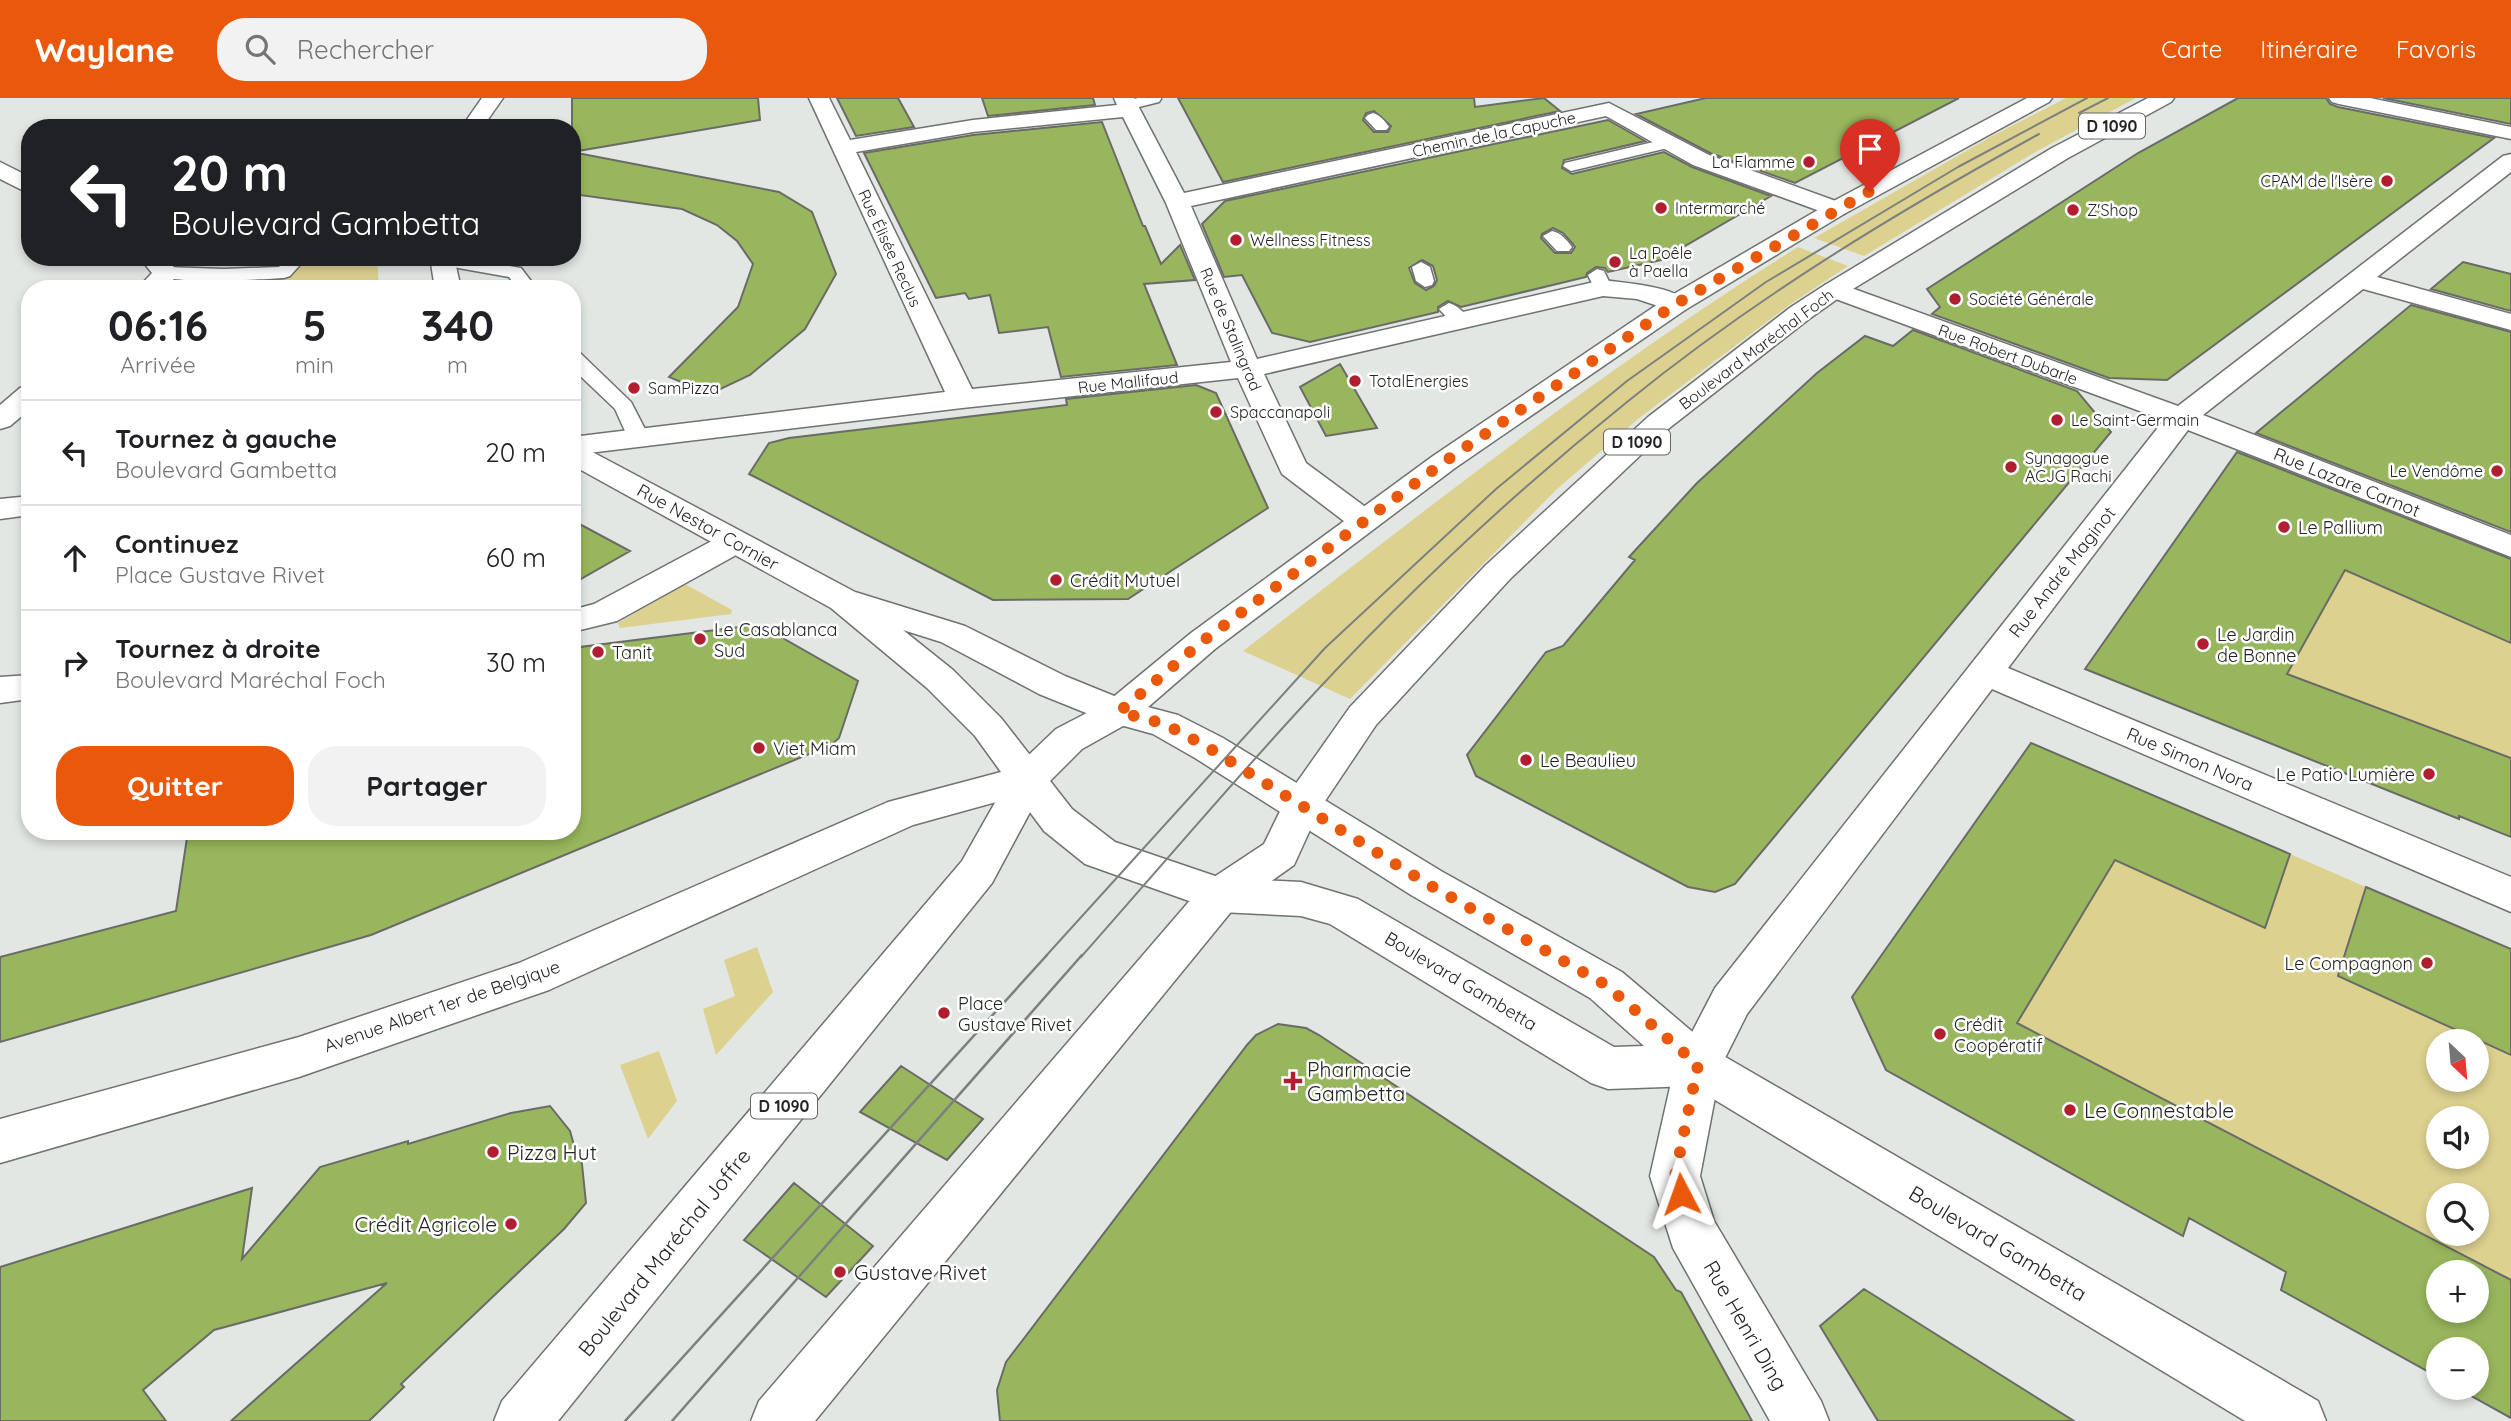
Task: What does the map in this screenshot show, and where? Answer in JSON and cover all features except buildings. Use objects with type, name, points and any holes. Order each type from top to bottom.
[{"type":"street","points":[[478,119],[493,98]]},
{"type":"street","name":"Rue Élisée Reclus","points":[[818,98],[962,399]]},
{"type":"street","name":"D 1090","points":[[1028,779],[1069,739],[1119,712],[1203,641],[1444,462],[1676,304],[1836,209],[2042,98]]},
{"type":"street","name":"Boulevard Maréchal Foch","points":[[1302,805],[1363,716],[1499,572],[1658,423],[1800,313],[1834,290],[2060,153],[2164,98]]},
{"type":"street","points":[[2339,98],[2511,133]]},
{"type":"street","points":[[842,148],[1126,104]]},
{"type":"street","name":"Rue de Stalingrad","points":[[1126,104],[1178,203],[1293,468],[1364,522]]},
{"type":"street","name":"Chemin de la Capuche","points":[[1178,203],[1202,195],[1399,150],[1609,109],[1700,160],[1836,209]]},
{"type":"street","name":"Rue André Maginot","points":[[1698,1065],[1731,1001],[2182,417],[2511,161]]},
{"type":"street","points":[[0,169],[21,182]]},
{"type":"street","points":[[2359,280],[2511,322]]},
{"type":"street","name":"Rue Mallifaud","points":[[581,445],[962,399],[1248,369],[1455,315],[1600,281],[1676,304]]},
{"type":"street","name":"Rue Robert Dubarle","points":[[1834,290],[2182,417]]},
{"type":"street","points":[[0,421],[21,402]]},
{"type":"street","name":"Rue Lazare Carnot","points":[[2182,417],[2511,547]]},
{"type":"street","name":"Rue Nestor Cornier","points":[[581,458],[843,600],[940,679],[988,727],[1028,779]]},
{"type":"street","points":[[0,509],[21,506]]},
{"type":"street","points":[[581,619],[605,613],[735,542]]},
{"type":"street","name":"Rue Nestor Cornier","points":[[843,600],[953,634],[1052,685],[1119,712]]},
{"type":"street","name":"Rue Simon Nora","points":[[1985,672],[2511,895]]},
{"type":"street","points":[[0,690],[21,688]]},
{"type":"street","points":[[1119,712],[1165,724],[1302,805]]},
{"type":"street","points":[[1028,779],[1058,820],[1100,853],[1220,895]]},
{"type":"street","name":"Avenue Albert 1er de Belgique","points":[[0,1141],[299,1057],[533,977],[902,813],[1028,779]]},
{"type":"street","name":"Boulevard Maréchal Joffre","points":[[522,1421],[553,1387],[976,872],[1028,779]]},
{"type":"street","name":"D 1090","points":[[783,1420],[1220,895],[1279,854],[1302,805]]},
{"type":"street","name":"Boulevard Gambetta","points":[[1302,805],[1426,883],[1606,985],[1698,1065],[2298,1421]]},
{"type":"street","name":"Boulevard Gambetta","points":[[1220,895],[1301,899],[1343,911],[1608,1068],[1698,1065]]},
{"type":"street","name":"Rue Henri Ding","points":[[1698,1065],[1675,1176],[1691,1231],[1801,1421]]},
{"type":"lane","points":[[1126,104],[1154,99]]},
{"type":"lane","points":[[1571,166],[1670,144]]},
{"type":"lane","points":[[156,273],[260,275],[284,272],[290,266]]},
{"type":"lane","points":[[484,266],[515,272],[521,280]]},
{"type":"lane","points":[[581,366],[624,406],[638,437]]},
{"type":"shaded area","points":[[2066,98],[2136,98],[2037,151],[1864,256],[1814,238],[1994,135]]},
{"type":"shaded area","points":[[1798,247],[1848,266],[1792,303],[1638,419],[1556,490],[1350,699],[1243,651],[1585,391],[1726,293]]},
{"type":"shaded area","points":[[378,266],[378,280],[208,280],[218,268]]},
{"type":"shaded area","points":[[2345,570],[2511,642],[2511,758],[2287,674]]},
{"type":"shaded area","points":[[685,584],[732,610],[731,614],[620,628],[618,623]]},
{"type":"shaded area","points":[[2290,854],[2366,887],[2339,976],[2454,1029],[2426,1029],[2426,1092],[2489,1092],[2489,1045],[2511,1055],[2511,1280],[2489,1269],[2489,1260],[2473,1260],[2446,1246],[2489,1246],[2489,1183],[2426,1183],[2426,1236],[2017,1023],[2115,860]]},
{"type":"shaded area","points":[[757,947],[773,992],[716,1055],[703,1009],[735,996],[724,960]]},
{"type":"shaded area","points":[[659,1051],[677,1101],[648,1139],[620,1065]]},
{"type":"tram line","points":[[1045,957],[1325,648],[1496,489],[1627,381],[1766,282],[1958,167],[2087,98]]},
{"type":"tram line","points":[[2079,113],[2108,98]]},
{"type":"tram line","points":[[1081,957],[1327,679],[1451,555],[1582,439],[1676,364],[1776,292],[1879,226],[2039,134]]},
{"type":"tram line","points":[[625,1421],[1047,955]]},
{"type":"tram line","points":[[672,1421],[1082,955]]},
{"type":"place","name":"La Flamme","points":[[1809,162]]},
{"type":"place","name":"CPAM de l'Isère","points":[[2387,181]]},
{"type":"place","name":"Intermarché","points":[[1661,208]]},
{"type":"place","name":"Z'Shop","points":[[2073,210]]},
{"type":"place","name":"Wellness Fitness","points":[[1236,240]]},
{"type":"place","name":"La Poêle à Paella","points":[[1615,262]]},
{"type":"place","name":"Société Générale","points":[[1955,299]]},
{"type":"place","name":"TotalEnergies","points":[[1355,381]]},
{"type":"place","name":"SamPizza","points":[[634,388]]},
{"type":"place","name":"Spaccanapoli","points":[[1216,412]]},
{"type":"place","name":"Le Saint-Germain","points":[[2057,420]]},
{"type":"place","name":"Synagogue ACJG Rachi","points":[[2011,467]]},
{"type":"place","name":"Le Vendôme","points":[[2497,471]]},
{"type":"place","name":"Le Pallium","points":[[2284,527]]},
{"type":"place","name":"Crédit Mutuel","points":[[1056,580]]},
{"type":"place","name":"Le Casablanca Sud","points":[[700,639]]},
{"type":"place","name":"Le Jardin de Bonne","points":[[2203,644]]},
{"type":"place","name":"Tanit","points":[[598,652]]},
{"type":"place","name":"Viet Miam","points":[[759,748]]},
{"type":"place","name":"Le Beaulieu","points":[[1526,760]]},
{"type":"place","name":"Le Patio Lumière","points":[[2429,774]]},
{"type":"place","name":"Le Compagnon","points":[[2427,963]]},
{"type":"place","name":"Place Gustave Rivet","points":[[944,1013]]},
{"type":"place","name":"Crédit Coopératif","points":[[1940,1034]]},
{"type":"place","name":"Pharmacie Gambetta","points":[[1293,1081]]},
{"type":"place","name":"Le Connestable","points":[[2070,1110]]},
{"type":"place","name":"Pizza Hut","points":[[493,1152]]},
{"type":"place","name":"Crédit Agricole","points":[[511,1224]]},
{"type":"place","name":"Gustave Rivet","points":[[840,1272]]},
{"type":"route","points":[[1681,1194],[1675,1176],[1698,1065],[1606,985],[1426,883],[1209,748],[1165,724],[1119,712],[1203,641],[1444,462],[1598,355],[1676,304],[1870,191]]}]
